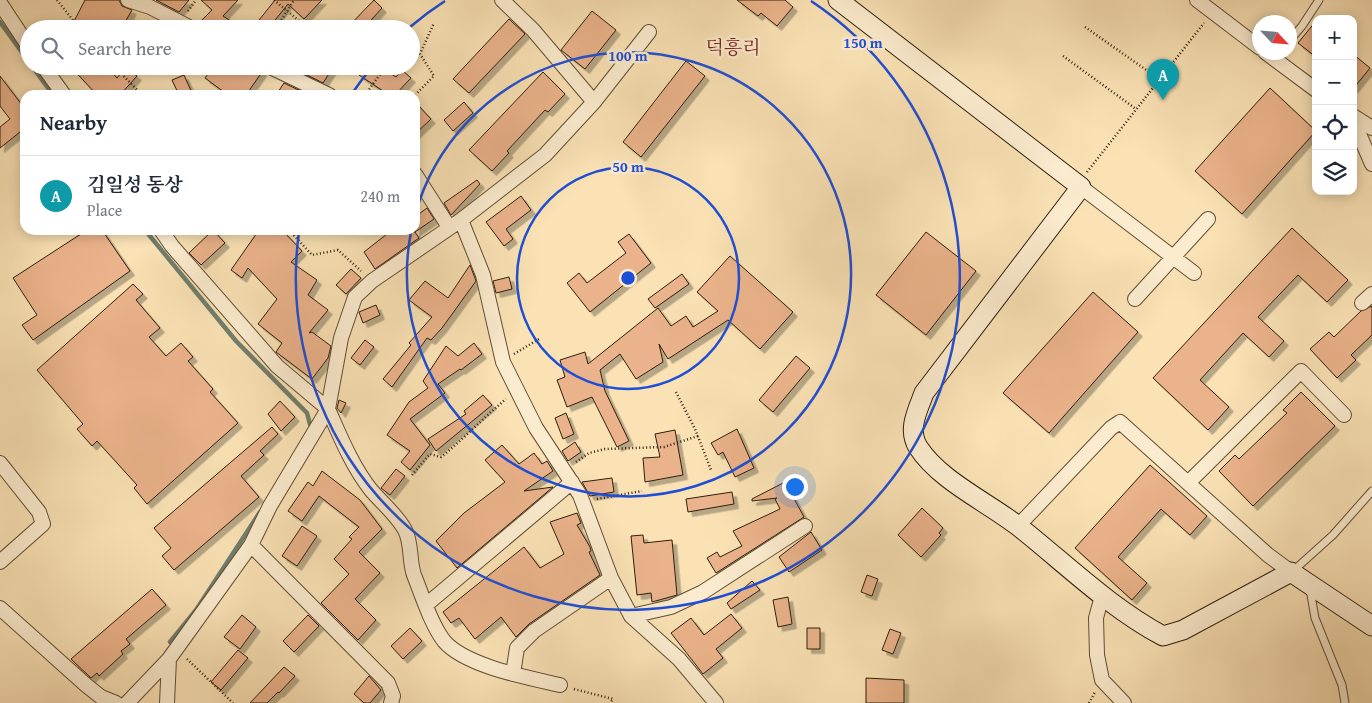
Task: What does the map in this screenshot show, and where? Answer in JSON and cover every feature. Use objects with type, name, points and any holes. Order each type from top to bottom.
[{"type":"street","points":[[128,0],[150,7],[175,20]]},
{"type":"street","points":[[502,0],[533,30],[594,102]]},
{"type":"street","points":[[838,0],[1194,273]]},
{"type":"street","points":[[1197,0],[1252,42]]},
{"type":"street","points":[[0,3],[20,33]]},
{"type":"street","points":[[127,703],[173,654],[251,545],[270,506],[328,409],[341,338],[355,297],[372,280],[455,224],[545,154],[594,102],[649,32]]},
{"type":"street","points":[[1279,60],[1312,87]]},
{"type":"street","points":[[50,75],[60,90]]},
{"type":"street","points":[[287,75],[318,90]]},
{"type":"street","points":[[1357,119],[1372,128]]},
{"type":"street","points":[[1357,129],[1372,164]]},
{"type":"street","points":[[420,180],[455,224],[484,275],[503,362],[536,428],[583,501],[611,578],[631,616],[679,659],[716,703]]},
{"type":"street","points":[[1079,186],[924,393],[912,425],[917,445],[932,464],[1018,526],[1123,613],[1163,636],[1184,630],[1291,572]]},
{"type":"street","points":[[1135,300],[1208,219]]},
{"type":"street","points":[[164,235],[277,366],[328,409],[351,458],[370,489],[388,506],[406,532],[411,565],[426,604],[444,641],[462,656],[513,674],[560,685]]},
{"type":"street","points":[[1188,483],[1301,371],[1344,415]]},
{"type":"street","points":[[1018,526],[1111,428],[1120,422],[1268,555],[1310,586],[1372,626]]},
{"type":"street","points":[[0,463],[39,512],[43,524],[0,562]]},
{"type":"street","points":[[426,604],[569,477]]},
{"type":"street","points":[[631,616],[672,607],[703,592],[805,526]]},
{"type":"street","points":[[251,545],[388,683],[393,696],[391,703]]},
{"type":"street","points":[[513,674],[517,648],[528,636],[611,578]]},
{"type":"street","points":[[1102,596],[1096,618],[1098,655],[1102,680],[1124,703]]},
{"type":"street","points":[[0,608],[86,685],[101,697],[116,703]]},
{"type":"street","points":[[167,703],[173,654]]},
{"type":"lane","points":[[1297,32],[1319,0]]},
{"type":"lane","points":[[1291,572],[1333,535],[1372,491]]},
{"type":"lane","points":[[1310,586],[1315,618],[1342,685],[1345,703]]},
{"type":"path","points":[[57,0],[73,20]]},
{"type":"path","points":[[274,0],[298,20]]},
{"type":"path","points":[[282,20],[294,0]]},
{"type":"path","points":[[1079,186],[1212,12]]},
{"type":"path","points":[[420,90],[434,76],[420,54],[434,23]]},
{"type":"path","points":[[1085,26],[1160,79]]},
{"type":"path","points":[[1063,56],[1136,109]]},
{"type":"path","points":[[123,75],[137,90]]},
{"type":"path","points":[[369,90],[379,75]]},
{"type":"path","points":[[294,235],[312,255],[338,250],[372,280]]},
{"type":"path","points":[[503,362],[539,339]]},
{"type":"path","points":[[412,475],[430,454],[440,457],[517,390]]},
{"type":"path","points":[[676,392],[698,436],[711,470]]},
{"type":"path","points":[[569,477],[589,453],[605,449],[664,447],[698,436]]},
{"type":"path","points":[[583,501],[642,491]]},
{"type":"path","points":[[173,654],[233,703]]},
{"type":"path","points":[[560,685],[613,699],[610,703]]},
{"type":"building","points":[[85,0],[119,0],[122,6],[132,10],[126,20],[75,20]]},
{"type":"building","points":[[156,0],[189,0],[179,12]]},
{"type":"building","points":[[201,0],[238,0],[223,16],[229,20],[202,20],[212,10]]},
{"type":"building","points":[[275,0],[322,0],[304,19],[288,4],[275,20],[259,20]]},
{"type":"building","points":[[374,0],[382,8],[371,20],[355,20]]},
{"type":"building","points":[[737,0],[785,0],[793,7],[777,26],[761,13],[758,16]]},
{"type":"building","points":[[592,11],[616,30],[585,69],[561,50]]},
{"type":"building","points":[[509,19],[525,34],[469,93],[453,79]]},
{"type":"building","points":[[1312,26],[1312,54],[1298,43]]},
{"type":"building","points":[[1357,57],[1370,68],[1357,84]]},
{"type":"building","points":[[686,61],[705,76],[641,157],[623,142]]},
{"type":"building","points":[[543,72],[565,94],[548,112],[545,110],[507,151],[509,153],[492,171],[469,150]]},
{"type":"building","points":[[78,75],[114,75],[117,78],[119,75],[137,76],[124,90],[92,90]]},
{"type":"building","points":[[184,75],[191,90],[177,90],[172,80]]},
{"type":"building","points":[[207,75],[260,75],[249,90],[221,90],[205,78]]},
{"type":"building","points":[[307,75],[328,75],[323,83]]},
{"type":"building","points":[[359,75],[393,75],[396,77],[398,75],[408,75],[411,78],[400,90],[382,90]]},
{"type":"building","points":[[0,76],[20,102],[20,132],[0,148],[0,127],[10,119],[0,106]]},
{"type":"building","points":[[284,83],[299,90],[279,90]]},
{"type":"building","points":[[1270,88],[1312,127],[1312,135],[1242,214],[1195,171]]},
{"type":"building","points":[[464,102],[473,113],[453,131],[444,120]]},
{"type":"building","points":[[420,107],[431,119],[420,129]]},
{"type":"building","points":[[477,180],[480,184],[451,215],[444,203]]},
{"type":"building","points":[[521,196],[531,210],[506,229],[513,239],[504,246],[486,222]]},
{"type":"building","points":[[427,208],[434,219],[420,229],[420,213]]},
{"type":"building","points":[[1292,228],[1348,280],[1327,302],[1298,275],[1258,317],[1284,341],[1269,357],[1243,333],[1200,380],[1229,407],[1208,430],[1153,378]]},
{"type":"building","points":[[926,232],[976,271],[926,335],[876,295]]},
{"type":"building","points":[[629,234],[651,263],[590,312],[567,283],[579,273],[587,283],[626,253],[618,242]]},
{"type":"building","points":[[79,235],[105,235],[130,271],[33,340],[22,325],[37,315],[13,278]]},
{"type":"building","points":[[208,235],[218,235],[225,243],[201,265],[189,253]]},
{"type":"building","points":[[256,235],[287,235],[302,251],[291,262],[317,280],[308,295],[328,310],[309,333],[312,332],[331,346],[328,358],[312,379],[276,352],[282,343],[258,324],[277,299],[248,268],[242,278],[231,270]]},
{"type":"building","points":[[386,235],[417,235],[419,238],[375,269],[364,252]]},
{"type":"building","points":[[730,256],[793,312],[760,349],[728,320],[668,359],[659,344],[663,362],[636,379],[620,354],[600,370],[605,391],[629,441],[617,447],[592,397],[567,407],[557,380],[565,377],[560,360],[585,352],[588,364],[658,308],[671,326],[686,316],[693,327],[718,311],[697,292]]},
{"type":"building","points":[[470,265],[476,281],[442,328],[431,340],[427,338],[392,387],[383,379],[411,345],[409,343],[432,317],[409,300],[425,281],[448,298]]},
{"type":"building","points":[[351,269],[361,278],[346,294],[336,285]]},
{"type":"building","points":[[682,274],[689,284],[655,308],[648,299]]},
{"type":"building","points":[[509,277],[512,289],[496,293],[493,281]]},
{"type":"building","points":[[133,284],[143,294],[136,300],[160,328],[149,337],[166,356],[181,343],[193,357],[188,361],[213,389],[210,392],[238,423],[147,504],[134,488],[137,485],[97,441],[92,446],[77,429],[83,424],[37,370]]},
{"type":"building","points":[[1093,292],[1138,332],[1049,433],[1003,393]]},
{"type":"building","points":[[376,305],[380,315],[363,323],[359,312]]},
{"type":"building","points":[[1372,306],[1372,335],[1351,355],[1356,360],[1337,378],[1310,349],[1329,332],[1334,337],[1361,311]]},
{"type":"building","points":[[365,340],[374,347],[360,365],[351,358]]},
{"type":"building","points":[[474,343],[482,354],[438,384],[445,393],[410,419],[430,445],[410,470],[401,462],[410,451],[387,435],[409,402],[428,388],[423,381],[446,346],[458,356]]},
{"type":"building","points":[[796,356],[810,368],[773,412],[759,400]]},
{"type":"building","points":[[1301,392],[1335,426],[1253,506],[1219,471],[1235,455],[1239,459],[1287,413],[1283,410]]},
{"type":"building","points":[[483,395],[492,405],[436,451],[428,439],[466,414],[464,411]]},
{"type":"building","points":[[339,400],[346,403],[341,413],[337,408]]},
{"type":"building","points":[[280,401],[295,417],[281,431],[268,414]]},
{"type":"building","points":[[566,413],[574,434],[563,439],[555,418]]},
{"type":"building","points":[[272,427],[278,434],[260,451],[264,455],[241,476],[259,497],[174,570],[162,556],[171,548],[154,528]]},
{"type":"building","points":[[737,429],[754,468],[735,477],[723,452],[718,455],[711,443]]},
{"type":"building","points":[[675,430],[683,475],[645,482],[643,458],[660,457],[655,434]]},
{"type":"building","points":[[575,442],[581,452],[568,461],[562,451]]},
{"type":"building","points":[[502,445],[519,464],[534,453],[542,464],[547,461],[553,471],[524,491],[553,487],[457,568],[436,541],[464,513],[505,482],[485,460]]},
{"type":"building","points":[[1150,465],[1207,516],[1190,535],[1161,509],[1118,557],[1147,583],[1132,600],[1075,548]]},
{"type":"building","points":[[396,469],[405,476],[390,495],[381,488]]},
{"type":"building","points":[[322,471],[360,500],[382,529],[359,552],[380,573],[355,599],[376,620],[358,640],[321,603],[349,574],[334,559],[352,539],[349,537],[359,527],[319,496],[302,521],[288,511],[308,482],[313,486]]},
{"type":"building","points":[[612,478],[614,492],[590,496],[582,482]]},
{"type":"building","points":[[785,482],[804,517],[716,573],[707,558],[717,552],[720,557],[742,546],[733,531],[780,509],[775,499],[777,498],[752,501],[752,499]]},
{"type":"building","points":[[732,492],[734,504],[688,512],[686,499]]},
{"type":"building","points":[[922,508],[943,528],[939,533],[941,535],[921,557],[898,535]]},
{"type":"building","points":[[577,513],[581,523],[577,525],[590,547],[591,551],[589,552],[600,575],[529,624],[516,637],[501,617],[475,639],[459,618],[451,623],[443,612],[524,547],[540,568],[564,554],[550,522]]},
{"type":"building","points":[[302,526],[317,536],[297,566],[282,556]]},
{"type":"building","points":[[811,532],[822,550],[789,572],[779,557]]},
{"type":"building","points":[[643,535],[644,543],[672,540],[677,595],[652,602],[651,593],[637,595],[631,536]]},
{"type":"building","points":[[867,575],[878,579],[872,596],[861,592]]},
{"type":"building","points":[[752,581],[760,590],[731,609],[727,603]]},
{"type":"building","points":[[152,589],[166,605],[126,639],[130,644],[121,651],[123,654],[99,676],[97,673],[91,678],[71,659]]},
{"type":"building","points":[[788,597],[792,624],[778,627],[773,600]]},
{"type":"building","points":[[731,614],[742,628],[716,649],[723,658],[703,674],[671,633],[691,618],[704,635]]},
{"type":"building","points":[[242,615],[256,627],[240,649],[224,637]]},
{"type":"building","points":[[308,615],[319,626],[294,652],[283,641]]},
{"type":"building","points":[[410,628],[422,641],[403,659],[391,646]]},
{"type":"building","points":[[807,628],[820,628],[820,649],[807,649]]},
{"type":"building","points":[[890,629],[901,633],[893,654],[882,650]]},
{"type":"building","points":[[238,650],[248,658],[221,690],[211,682]]},
{"type":"building","points":[[284,667],[295,676],[279,693],[267,703],[250,703]]},
{"type":"building","points":[[369,676],[381,690],[370,703],[364,703],[354,694]]},
{"type":"building","points":[[866,678],[904,680],[904,703],[866,703]]},
{"type":"waterway","points":[[0,22],[20,50]]},
{"type":"waterway","points":[[39,75],[49,90]]},
{"type":"waterway","points":[[149,235],[236,341],[307,413],[311,428],[309,430]]},
{"type":"waterway","points":[[170,642],[196,610],[260,512]]},
{"type":"place","name":"김일성 동상","points":[[1163,100]]},
{"type":"district","name":"덕흥리","points":[[733,47]]}]
